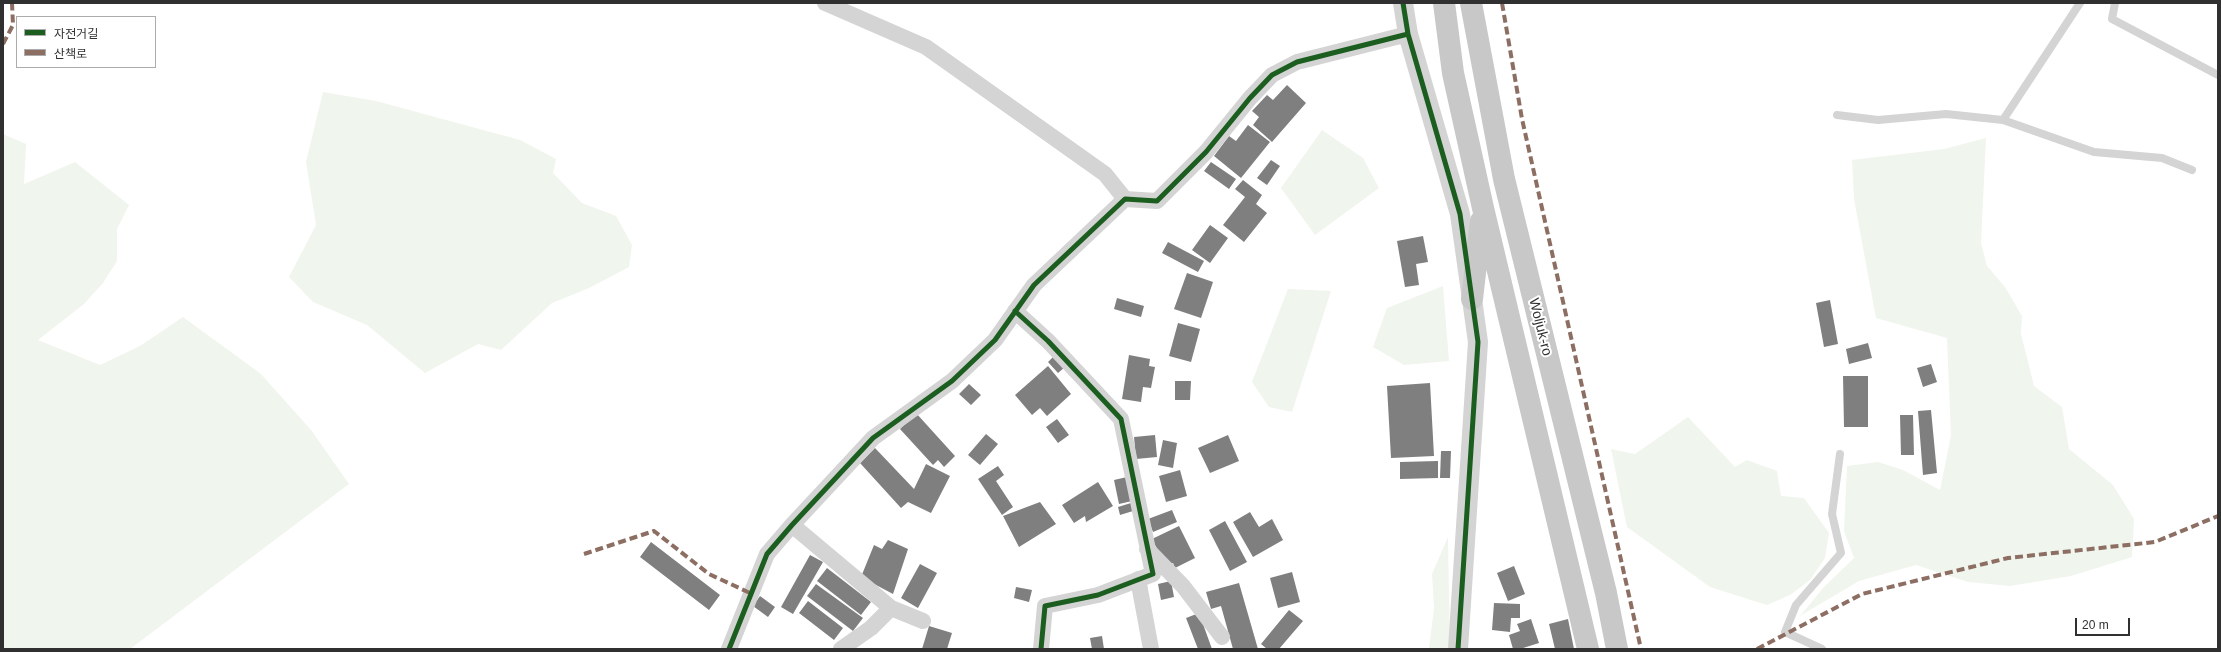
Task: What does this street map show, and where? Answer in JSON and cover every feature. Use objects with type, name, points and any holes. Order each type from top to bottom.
[{"type":"main road","name":"Woljuk-ro","points":[[1444,3],[1453,74],[1483,208],[1588,649]]},
{"type":"main road","name":"Woljuk-ro","points":[[1471,3],[1504,179],[1606,593],[1617,649]]},
{"type":"main road","points":[[1472,299],[1483,208]]},
{"type":"street","points":[[825,3],[926,47],[1105,174],[1125,199],[1157,202],[1206,152],[1250,98],[1272,75],[1297,62],[1408,34]]},
{"type":"street","points":[[1403,3],[1408,34],[1460,214],[1478,342],[1458,649]]},
{"type":"street","points":[[729,649],[767,554],[792,525],[872,438],[952,381],[995,340],[1034,285],[1125,199]]},
{"type":"street","points":[[1015,311],[1048,341],[1121,419],[1146,548],[1153,574],[1098,594],[1045,606],[1041,649]]},
{"type":"street","points":[[792,525],[891,608],[923,621]]},
{"type":"street","points":[[1146,548],[1183,586],[1222,636]]},
{"type":"street","points":[[1138,579],[1151,649]]},
{"type":"street","points":[[841,649],[871,628],[891,608]]},
{"type":"lane","points":[[2002,120],[2080,3]]},
{"type":"lane","points":[[2115,3],[2112,19],[2218,75]]},
{"type":"lane","points":[[1837,115],[1878,120],[1946,114],[2002,120],[2094,152],[2162,158],[2192,170]]},
{"type":"lane","points":[[1822,649],[1785,632],[1796,605],[1841,553],[1832,514],[1840,454]]},
{"type":"shaded area","points":[[323,92],[376,101],[520,140],[556,159],[553,173],[582,203],[616,216],[632,245],[629,267],[589,288],[552,303],[501,350],[478,344],[425,373],[367,325],[313,302],[289,277],[316,225],[306,162]]},
{"type":"shaded area","points":[[1322,130],[1363,158],[1379,188],[1315,235],[1281,188]]},
{"type":"shaded area","points":[[3,134],[26,144],[24,184],[75,162],[129,205],[117,229],[117,261],[103,283],[84,304],[38,340],[100,365],[140,346],[183,317],[261,374],[311,430],[349,484],[130,649],[3,649]]},
{"type":"shaded area","points":[[1986,138],[1981,243],[1987,266],[2005,287],[2022,316],[2021,334],[2034,386],[2062,407],[2069,449],[2113,485],[2134,519],[2132,557],[2071,576],[2010,586],[1968,582],[1916,565],[1859,581],[1800,616],[1824,587],[1854,558],[1844,531],[1847,466],[1878,462],[1903,470],[1940,490],[1951,435],[1947,338],[1876,318],[1854,199],[1852,160],[1944,149]]},
{"type":"shaded area","points":[[1443,286],[1449,361],[1404,365],[1373,347],[1387,308]]},
{"type":"shaded area","points":[[1288,289],[1331,291],[1292,412],[1269,407],[1252,382]]},
{"type":"shaded area","points":[[1688,417],[1735,467],[1747,460],[1777,471],[1781,496],[1804,498],[1829,533],[1825,558],[1810,580],[1790,595],[1767,605],[1710,587],[1627,527],[1611,449],[1635,454]]},
{"type":"shaded area","points":[[1448,537],[1450,649],[1429,649],[1434,608],[1432,574]]},
{"type":"building","points":[[1287,85],[1306,103],[1272,142],[1253,125],[1259,117],[1252,111],[1267,95],[1273,100]]},
{"type":"building","points":[[1248,125],[1270,142],[1241,178],[1214,156],[1229,136],[1236,141]]},
{"type":"building","points":[[1271,160],[1280,166],[1267,185],[1257,178]]},
{"type":"building","points":[[1211,162],[1236,179],[1229,189],[1204,171]]},
{"type":"building","points":[[1243,180],[1262,195],[1256,204],[1267,213],[1244,242],[1223,225],[1245,197],[1235,189]]},
{"type":"building","points":[[1210,225],[1228,238],[1210,263],[1192,250]]},
{"type":"building","points":[[1423,236],[1428,262],[1416,264],[1419,285],[1405,287],[1397,241]]},
{"type":"building","points":[[1168,242],[1204,261],[1198,272],[1162,253]]},
{"type":"building","points":[[1187,273],[1213,282],[1201,318],[1174,309]]},
{"type":"building","points":[[1117,298],[1144,306],[1141,317],[1114,309]]},
{"type":"building","points":[[1830,300],[1838,344],[1824,347],[1816,303]]},
{"type":"building","points":[[1178,323],[1200,329],[1191,362],[1169,356]]},
{"type":"building","points":[[1868,343],[1872,358],[1849,364],[1846,349]]},
{"type":"building","points":[[1129,355],[1150,359],[1149,366],[1155,367],[1151,388],[1143,387],[1141,402],[1122,399]]},
{"type":"building","points":[[1054,356],[1065,367],[1058,373],[1048,362]]},
{"type":"building","points":[[1931,364],[1937,382],[1923,387],[1917,368]]},
{"type":"building","points":[[1048,366],[1071,394],[1047,416],[1040,408],[1032,415],[1015,395]]},
{"type":"building","points":[[1843,376],[1868,376],[1868,427],[1844,427]]},
{"type":"building","points":[[1175,381],[1191,381],[1190,400],[1175,400]]},
{"type":"building","points":[[1430,383],[1434,456],[1391,458],[1387,386]]},
{"type":"building","points":[[969,384],[981,395],[971,405],[959,394]]},
{"type":"building","points":[[1931,410],[1937,473],[1923,475],[1918,411]]},
{"type":"building","points":[[916,413],[955,456],[944,467],[938,460],[933,465],[900,429]]},
{"type":"building","points":[[1900,415],[1913,415],[1914,455],[1901,455]]},
{"type":"building","points":[[1057,419],[1069,435],[1058,443],[1046,427]]},
{"type":"building","points":[[986,434],[998,444],[980,465],[968,455]]},
{"type":"building","points":[[1155,435],[1157,457],[1136,459],[1134,437]]},
{"type":"building","points":[[1228,435],[1239,461],[1210,473],[1198,448]]},
{"type":"building","points":[[1163,440],[1177,443],[1173,468],[1158,465]]},
{"type":"building","points":[[875,448],[914,489],[926,464],[950,476],[931,513],[908,502],[901,508],[860,463]]},
{"type":"building","points":[[1441,451],[1451,451],[1450,478],[1440,478]]},
{"type":"building","points":[[1438,461],[1438,478],[1400,479],[1400,462]]},
{"type":"building","points":[[998,466],[1004,475],[996,481],[1013,507],[1002,515],[978,479]]},
{"type":"building","points":[[1180,470],[1187,496],[1166,502],[1159,476]]},
{"type":"building","points":[[1127,477],[1132,501],[1119,504],[1114,480]]},
{"type":"building","points":[[1098,482],[1113,506],[1086,522],[1085,516],[1074,523],[1062,505]]},
{"type":"building","points":[[1040,502],[1056,524],[1019,547],[1003,516]]},
{"type":"building","points":[[1131,503],[1133,511],[1120,515],[1118,507]]},
{"type":"building","points":[[1172,510],[1177,522],[1153,532],[1148,519]]},
{"type":"building","points":[[1250,512],[1259,527],[1272,519],[1283,540],[1253,557],[1233,522]]},
{"type":"building","points":[[1225,521],[1247,562],[1230,571],[1209,530]]},
{"type":"building","points":[[1179,526],[1195,558],[1175,568],[1173,563],[1166,566],[1152,539]]},
{"type":"building","points":[[888,540],[908,549],[893,594],[861,577],[874,545],[882,549]]},
{"type":"building","points":[[651,542],[720,595],[709,610],[640,557]]},
{"type":"building","points":[[810,555],[823,562],[793,614],[781,607]]},
{"type":"building","points":[[920,564],[937,573],[918,608],[901,598]]},
{"type":"building","points":[[1514,566],[1525,594],[1508,601],[1497,573]]},
{"type":"building","points":[[827,568],[871,602],[861,615],[817,581]]},
{"type":"building","points":[[1292,572],[1300,602],[1278,608],[1270,578]]},
{"type":"building","points":[[1171,581],[1174,597],[1161,600],[1158,584]]},
{"type":"building","points":[[1239,583],[1258,649],[1233,649],[1221,606],[1211,609],[1206,592]]},
{"type":"building","points":[[816,584],[863,618],[853,631],[807,596]]},
{"type":"building","points":[[1016,587],[1032,590],[1029,602],[1014,598]]},
{"type":"building","points":[[760,596],[775,607],[768,617],[753,606]]},
{"type":"building","points":[[808,601],[843,628],[834,640],[799,613]]},
{"type":"building","points":[[1494,603],[1520,604],[1520,618],[1511,618],[1510,632],[1492,630]]},
{"type":"building","points":[[1289,610],[1303,621],[1279,649],[1267,649],[1261,644]]},
{"type":"building","points":[[1199,613],[1212,649],[1198,649],[1186,618]]},
{"type":"building","points":[[1531,619],[1539,643],[1520,649],[1513,649],[1509,635],[1520,631],[1517,624]]},
{"type":"building","points":[[1568,619],[1574,649],[1555,649],[1549,624]]},
{"type":"building","points":[[929,626],[952,633],[947,649],[922,649]]},
{"type":"building","points":[[1102,636],[1104,649],[1092,649],[1090,638]]},
{"type":"marked path","points":[[3,44],[13,25],[12,3]]},
{"type":"marked path","points":[[1502,3],[1522,119],[1641,649]]},
{"type":"marked path","points":[[1757,649],[1862,594],[2008,558],[2155,542],[2218,516]]},
{"type":"marked path","points":[[584,554],[654,531],[709,574],[750,593]]},
{"type":"cycle path","points":[[1403,3],[1408,34],[1460,214],[1478,342],[1458,649]]},
{"type":"cycle path","points":[[729,649],[767,554],[792,525],[873,438],[952,381],[995,340],[1034,285],[1125,199],[1157,201],[1206,152],[1250,98],[1272,75],[1297,62],[1408,34]]},
{"type":"cycle path","points":[[1015,311],[1048,341],[1121,419],[1153,574],[1098,595],[1045,606],[1041,649]]}]
